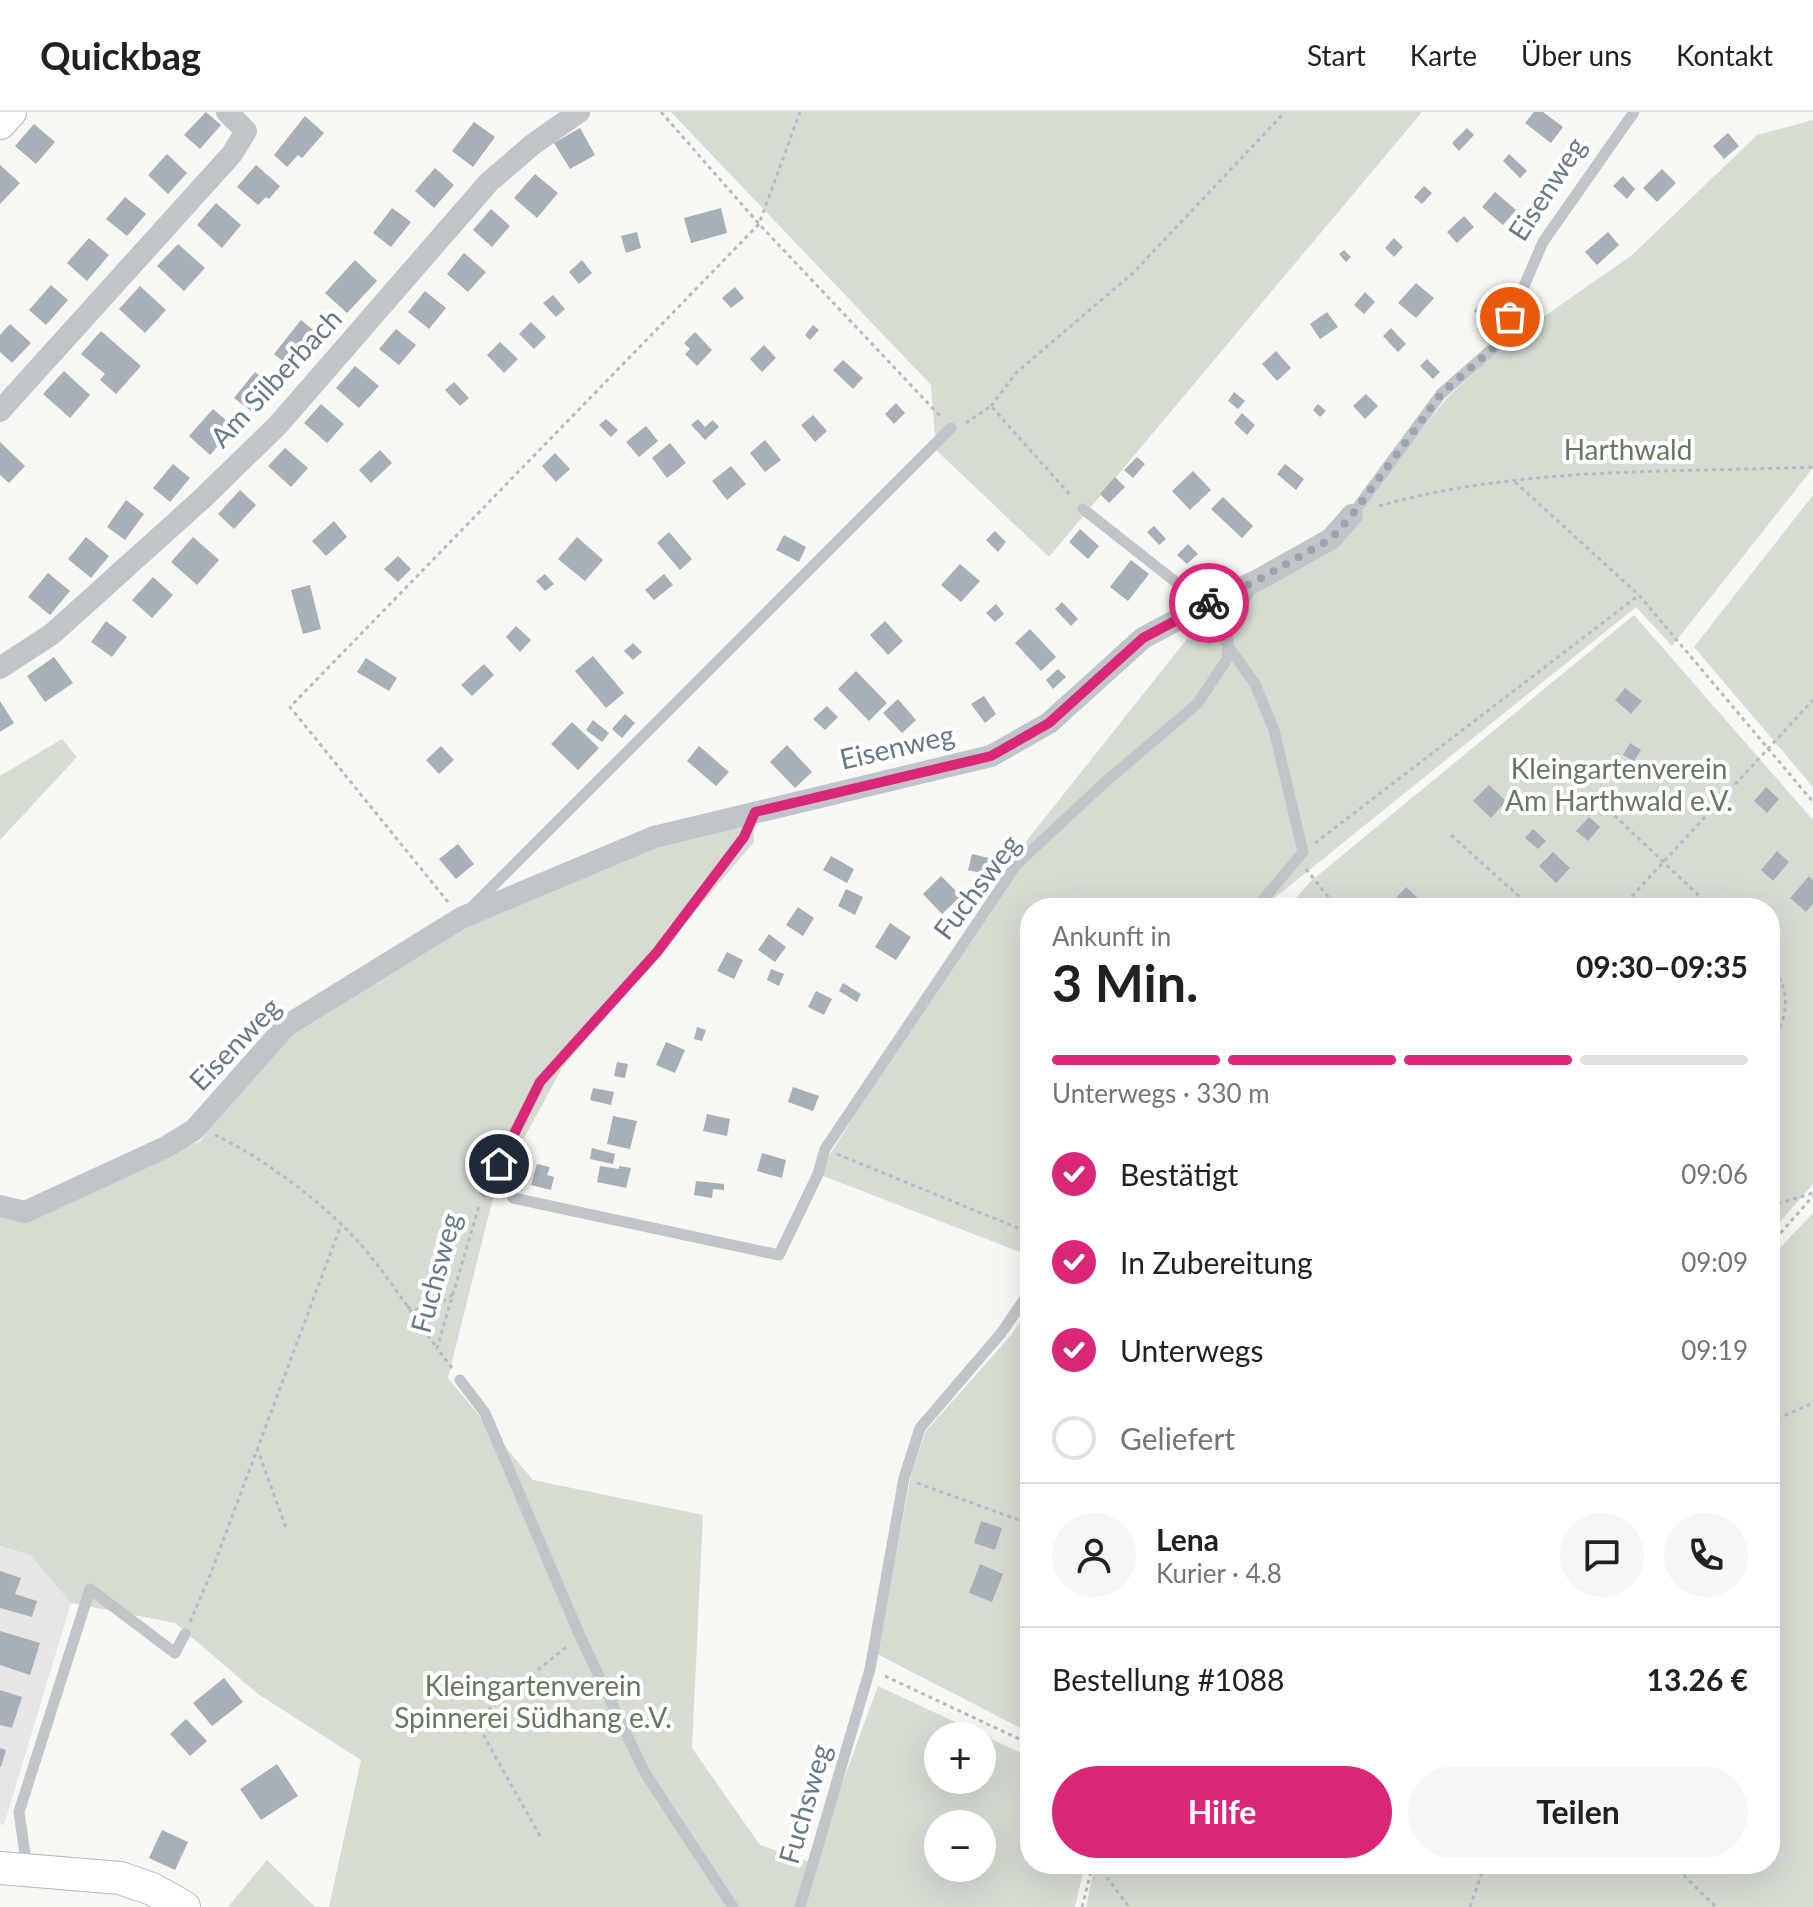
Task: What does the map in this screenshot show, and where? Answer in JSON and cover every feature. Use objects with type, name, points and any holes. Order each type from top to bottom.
[{"type":"main road","points":[[0,123],[10,112]]},
{"type":"main road","points":[[14,1868],[120,1878],[152,1889],[184,1907]]},
{"type":"street","points":[[0,411],[232,154],[246,131],[227,112]]},
{"type":"street","name":"Am Silberbach","points":[[0,668],[52,634],[203,498],[278,425],[489,182],[532,145],[579,112]]},
{"type":"street","name":"Eisenweg","points":[[0,1206],[25,1212],[166,1147],[194,1130],[286,1026],[461,918],[654,837],[991,756],[1049,723],[1143,638],[1331,539],[1352,515]]},
{"type":"lane","name":"Eisenweg","points":[[1352,515],[1441,394],[1500,342],[1543,242],[1634,112]]},
{"type":"lane","points":[[461,918],[951,428]]},
{"type":"lane","points":[[1083,509],[1205,605],[1240,667],[1255,684],[1274,730],[1301,856],[1265,898]]},
{"type":"lane","name":"Fuchsweg","points":[[513,1198],[779,1255],[818,1174],[825,1149],[1016,865],[1104,783],[1197,704],[1227,659],[1227,625],[1256,581]]},
{"type":"lane","name":"Fuchsweg","points":[[485,1192],[540,1082],[657,952],[744,837],[755,812]]},
{"type":"lane","name":"Fuchsweg","points":[[800,1907],[870,1669],[904,1478],[920,1428],[1002,1332],[1020,1306]]},
{"type":"lane","points":[[460,1380],[485,1413],[580,1636],[645,1773],[733,1907]]},
{"type":"lane","points":[[14,1868],[19,1812],[90,1589],[175,1653],[185,1634]]},
{"type":"path","points":[[661,112],[759,224],[951,428],[958,428],[991,406],[1017,372],[1133,273],[1285,112]]},
{"type":"path","points":[[461,918],[290,707],[759,224],[800,112]]},
{"type":"path","points":[[991,406],[1034,458],[1083,509]]},
{"type":"path","points":[[1352,515],[1413,497],[1471,487],[1589,474],[1813,467]]},
{"type":"path","points":[[1515,482],[1639,595],[1813,802]]},
{"type":"path","points":[[1330,898],[1301,856],[1639,595]]},
{"type":"path","points":[[1630,898],[1813,700]]},
{"type":"path","points":[[1597,799],[1701,898]]},
{"type":"path","points":[[1451,835],[1521,898]]},
{"type":"path","points":[[1780,980],[1786,994],[1784,1021],[1780,1028]]},
{"type":"path","points":[[194,1130],[242,1148],[290,1182],[341,1225],[361,1244],[437,1348]]},
{"type":"path","points":[[825,1149],[1020,1229]]},
{"type":"path","name":"Fuchsweg","points":[[460,1380],[437,1348],[485,1192]]},
{"type":"path","points":[[1780,1203],[1813,1195]]},
{"type":"path","points":[[1780,1233],[1813,1195]]},
{"type":"path","points":[[185,1634],[341,1225]]},
{"type":"path","points":[[407,1307],[429,1312],[453,1294]]},
{"type":"path","points":[[1780,1417],[1813,1403]]},
{"type":"path","points":[[257,1448],[286,1528]]},
{"type":"path","points":[[904,1478],[1020,1520]]},
{"type":"path","points":[[540,1836],[480,1729],[485,1712],[580,1636]]},
{"type":"path","points":[[870,1669],[1020,1739]]},
{"type":"path","points":[[1082,1907],[1092,1874]]},
{"type":"path","points":[[1103,1874],[1129,1907]]},
{"type":"path","points":[[1470,1907],[1482,1874]]},
{"type":"path","points":[[1682,1874],[1716,1907]]},
{"type":"shaded area","points":[[0,1546],[30,1555],[71,1603],[4,1825],[0,1824]]},
{"type":"green space","points":[[671,112],[1422,112],[1049,557],[936,450],[931,385]]},
{"type":"green space","name":"Harthwald","points":[[1813,120],[1813,468],[1672,646],[1636,607],[1274,898],[1020,898],[1020,1252],[818,1174],[1016,854],[1210,610],[1335,538],[1447,398],[1502,346],[1632,255],[1757,135]]},
{"type":"green space","name":"Kleingartenverein Am Harthwald e.V.","points":[[1813,495],[1813,787],[1694,647]]},
{"type":"green space","name":"Kleingartenverein Am Harthwald e.V.","points":[[1634,615],[1813,820],[1813,1184],[1780,1222],[1780,898],[1296,898],[1311,881]]},
{"type":"green space","points":[[62,739],[77,757],[0,840],[0,776]]},
{"type":"green space","name":"Kleingartenverein Spinnerei Südhang e.V.","points":[[754,817],[754,842],[562,1068],[494,1194],[448,1378],[533,1480],[703,1515],[692,1748],[760,1845],[813,1863],[878,1686],[955,1722],[924,1722],[924,1794],[996,1794],[996,1741],[1020,1752],[1020,1874],[1083,1874],[1075,1907],[329,1907],[361,1760],[258,1694],[175,1623],[71,1603],[30,1555],[0,1546],[0,1211],[201,1141],[218,1115],[295,1027],[460,926],[616,858]]},
{"type":"green space","points":[[1813,1213],[1813,1907],[1086,1907],[1093,1874],[1780,1874],[1780,1248]]},
{"type":"green space","points":[[1020,1322],[1020,1728],[877,1654],[912,1470],[926,1431]]},
{"type":"green space","points":[[267,1860],[315,1907],[228,1907]]},
{"type":"building","points":[[206,112],[221,125],[200,149],[184,135]]},
{"type":"building","points":[[1534,112],[1543,112],[1563,127],[1551,143],[1525,123]]},
{"type":"building","points":[[305,116],[324,133],[302,158],[298,155],[287,167],[274,155]]},
{"type":"building","points":[[474,122],[495,137],[473,167],[452,151]]},
{"type":"building","points":[[34,124],[55,142],[36,164],[15,146]]},
{"type":"building","points":[[580,128],[595,155],[570,169],[554,143]]},
{"type":"building","points":[[1467,128],[1474,135],[1459,151],[1452,143]]},
{"type":"building","points":[[1728,133],[1739,146],[1724,159],[1713,146]]},
{"type":"building","points":[[167,154],[187,173],[168,194],[148,175]]},
{"type":"building","points":[[1509,154],[1527,171],[1520,178],[1503,161]]},
{"type":"building","points":[[0,165],[20,183],[0,204]]},
{"type":"building","points":[[256,165],[280,186],[269,199],[266,197],[258,205],[237,187]]},
{"type":"building","points":[[435,168],[454,185],[434,208],[415,191]]},
{"type":"building","points":[[1662,169],[1676,183],[1657,202],[1643,188]]},
{"type":"building","points":[[535,174],[558,193],[537,218],[514,198]]},
{"type":"building","points":[[1623,176],[1635,189],[1627,199],[1613,186]]},
{"type":"building","points":[[1424,186],[1432,193],[1422,204],[1414,197]]},
{"type":"building","points":[[1495,192],[1516,210],[1503,225],[1482,207]]},
{"type":"building","points":[[125,197],[146,214],[127,236],[106,219]]},
{"type":"building","points":[[216,203],[241,225],[222,248],[197,225]]},
{"type":"building","points":[[392,208],[411,222],[391,247],[373,233]]},
{"type":"building","points":[[721,208],[727,233],[691,243],[684,218]]},
{"type":"building","points":[[491,209],[510,226],[492,247],[473,230]]},
{"type":"building","points":[[1464,216],[1474,227],[1457,243],[1447,232]]},
{"type":"building","points":[[637,232],[641,248],[626,253],[621,236]]},
{"type":"building","points":[[1608,232],[1619,245],[1597,265],[1585,252]]},
{"type":"building","points":[[89,238],[109,255],[87,281],[67,263]]},
{"type":"building","points":[[1394,238],[1403,247],[1394,257],[1385,248]]},
{"type":"building","points":[[178,244],[205,268],[184,291],[157,266]]},
{"type":"building","points":[[1344,250],[1351,257],[1346,262],[1339,254]]},
{"type":"building","points":[[464,253],[486,272],[468,292],[447,274]]},
{"type":"building","points":[[355,260],[377,281],[347,313],[325,293]]},
{"type":"building","points":[[582,260],[592,273],[579,284],[569,272]]},
{"type":"building","points":[[1416,283],[1434,298],[1416,318],[1398,303]]},
{"type":"building","points":[[51,285],[68,300],[46,325],[29,310]]},
{"type":"building","points":[[140,286],[166,310],[145,333],[119,309]]},
{"type":"building","points":[[735,287],[744,298],[731,308],[722,298]]},
{"type":"building","points":[[425,291],[446,308],[429,329],[408,312]]},
{"type":"building","points":[[1365,292],[1375,302],[1364,314],[1354,305]]},
{"type":"building","points":[[553,295],[565,309],[556,317],[543,303]]},
{"type":"building","points":[[1486,298],[1495,306],[1483,319],[1474,311]]},
{"type":"building","points":[[1327,312],[1338,327],[1320,339],[1310,324]]},
{"type":"building","points":[[301,320],[324,339],[297,372],[274,354]]},
{"type":"building","points":[[531,322],[546,337],[534,349],[519,334]]},
{"type":"building","points":[[10,324],[31,343],[12,363],[0,352],[0,335]]},
{"type":"building","points":[[813,325],[819,330],[810,340],[805,335]]},
{"type":"building","points":[[1391,328],[1406,344],[1398,352],[1383,336]]},
{"type":"building","points":[[396,329],[416,345],[399,365],[379,349]]},
{"type":"building","points":[[101,331],[141,366],[116,394],[100,380],[105,374],[81,354]]},
{"type":"building","points":[[695,332],[712,350],[697,366],[685,354],[690,349],[684,343]]},
{"type":"building","points":[[500,342],[518,359],[504,373],[487,355]]},
{"type":"building","points":[[764,345],[776,358],[762,372],[750,359]]},
{"type":"building","points":[[1276,351],[1291,368],[1277,381],[1262,364]]},
{"type":"building","points":[[1427,359],[1440,372],[1433,379],[1420,366]]},
{"type":"building","points":[[843,360],[863,378],[853,389],[833,370]]},
{"type":"building","points":[[355,366],[379,386],[359,408],[336,388]]},
{"type":"building","points":[[64,371],[90,395],[70,418],[43,394]]},
{"type":"building","points":[[255,372],[274,387],[254,413],[234,398]]},
{"type":"building","points":[[454,382],[469,398],[460,406],[445,390]]},
{"type":"building","points":[[1234,392],[1245,401],[1238,409],[1228,401]]},
{"type":"building","points":[[1366,394],[1378,406],[1365,419],[1353,406]]},
{"type":"building","points":[[896,403],[905,413],[894,424],[885,414]]},
{"type":"building","points":[[321,404],[344,424],[327,443],[304,423]]},
{"type":"building","points":[[1318,404],[1326,411],[1320,417],[1313,410]]},
{"type":"building","points":[[213,409],[234,427],[210,455],[189,436]]},
{"type":"building","points":[[1242,413],[1255,425],[1247,435],[1234,423]]},
{"type":"building","points":[[813,415],[827,431],[815,442],[801,425]]},
{"type":"building","points":[[606,419],[618,430],[611,437],[599,425]]},
{"type":"building","points":[[698,419],[705,427],[713,420],[719,427],[705,440],[691,425]]},
{"type":"building","points":[[646,426],[658,441],[639,457],[626,442]]},
{"type":"building","points":[[765,440],[781,460],[765,472],[750,453]]},
{"type":"building","points":[[0,442],[25,466],[9,483],[0,475]]},
{"type":"building","points":[[670,443],[686,463],[667,478],[652,458]]},
{"type":"building","points":[[285,448],[308,468],[291,487],[268,466]]},
{"type":"building","points":[[380,450],[392,463],[371,483],[359,470]]},
{"type":"building","points":[[555,453],[570,469],[556,482],[542,466]]},
{"type":"building","points":[[1137,457],[1145,464],[1133,478],[1124,470]]},
{"type":"building","points":[[173,464],[190,478],[170,502],[153,488]]},
{"type":"building","points":[[1285,464],[1304,479],[1296,490],[1277,474]]},
{"type":"building","points":[[731,466],[746,484],[727,500],[712,481]]},
{"type":"building","points":[[1193,471],[1211,490],[1190,510],[1172,491]]},
{"type":"building","points":[[1115,477],[1125,487],[1109,503],[1100,494]]},
{"type":"building","points":[[240,490],[256,505],[234,529],[218,514]]},
{"type":"building","points":[[1223,497],[1253,526],[1242,538],[1211,509]]},
{"type":"building","points":[[126,500],[144,514],[125,540],[107,527]]},
{"type":"building","points":[[334,521],[347,537],[326,556],[312,541]]},
{"type":"building","points":[[1154,526],[1166,539],[1159,545],[1147,532]]},
{"type":"building","points":[[1080,529],[1099,546],[1088,559],[1069,542]]},
{"type":"building","points":[[995,531],[1006,542],[998,552],[986,540]]},
{"type":"building","points":[[669,532],[692,559],[680,570],[657,543]]},
{"type":"building","points":[[784,535],[806,547],[799,562],[776,550]]},
{"type":"building","points":[[86,537],[109,556],[91,578],[68,559]]},
{"type":"building","points":[[193,537],[219,560],[197,585],[171,562]]},
{"type":"building","points":[[577,537],[603,560],[585,581],[558,559]]},
{"type":"building","points":[[1188,544],[1198,554],[1187,564],[1177,555]]},
{"type":"building","points":[[398,556],[411,569],[398,582],[384,569]]},
{"type":"building","points":[[1131,560],[1149,574],[1128,601],[1110,587]]},
{"type":"building","points":[[960,564],[980,581],[961,602],[941,585]]},
{"type":"building","points":[[48,573],[70,591],[50,615],[28,597]]},
{"type":"building","points":[[545,574],[554,584],[545,591],[536,581]]},
{"type":"building","points":[[664,574],[673,585],[654,600],[645,590]]},
{"type":"building","points":[[153,577],[173,595],[152,618],[132,600]]},
{"type":"building","points":[[310,585],[321,629],[303,634],[291,590]]},
{"type":"building","points":[[1062,602],[1078,619],[1071,626],[1055,609]]},
{"type":"building","points":[[996,604],[1004,614],[995,622],[986,613]]},
{"type":"building","points":[[106,621],[127,637],[112,657],[91,642]]},
{"type":"building","points":[[885,621],[903,641],[888,655],[870,635]]},
{"type":"building","points":[[516,626],[531,640],[520,652],[506,637]]},
{"type":"building","points":[[1030,629],[1056,657],[1041,671],[1015,643]]},
{"type":"building","points":[[633,643],[642,652],[633,660],[624,651]]},
{"type":"building","points":[[593,656],[624,693],[606,708],[575,671]]},
{"type":"building","points":[[54,657],[73,683],[45,702],[27,676]]},
{"type":"building","points":[[366,658],[397,678],[389,691],[357,672]]},
{"type":"building","points":[[484,664],[494,675],[472,696],[461,685]]},
{"type":"building","points":[[1058,669],[1066,677],[1053,689],[1046,680]]},
{"type":"building","points":[[856,671],[887,703],[869,721],[838,689]]},
{"type":"building","points":[[1625,688],[1642,701],[1631,714],[1615,700]]},
{"type":"building","points":[[984,696],[996,714],[985,723],[971,704]]},
{"type":"building","points":[[898,699],[916,720],[902,733],[883,713]]},
{"type":"building","points":[[0,701],[14,723],[0,732]]},
{"type":"building","points":[[827,706],[838,717],[825,730],[813,719]]},
{"type":"building","points":[[625,714],[635,723],[622,738],[612,729]]},
{"type":"building","points":[[593,720],[609,733],[602,742],[586,730]]},
{"type":"building","points":[[572,722],[599,748],[578,770],[551,744]]},
{"type":"building","points":[[1630,743],[1641,750],[1634,761],[1623,755]]},
{"type":"building","points":[[787,745],[812,772],[795,788],[770,762]]},
{"type":"building","points":[[441,746],[454,760],[439,774],[426,760]]},
{"type":"building","points":[[699,746],[729,772],[716,786],[687,761]]},
{"type":"building","points":[[1489,785],[1506,801],[1491,818],[1473,801]]},
{"type":"building","points":[[1766,787],[1779,799],[1767,813],[1754,801]]},
{"type":"building","points":[[1589,817],[1600,827],[1588,841],[1576,831]]},
{"type":"building","points":[[1533,829],[1546,841],[1538,849],[1525,838]]},
{"type":"building","points":[[458,844],[474,864],[456,879],[439,859]]},
{"type":"building","points":[[1777,851],[1789,862],[1773,881],[1761,870]]},
{"type":"building","points":[[1553,852],[1570,868],[1556,883],[1539,866]]},
{"type":"building","points":[[972,854],[993,859],[990,875],[968,870]]},
{"type":"building","points":[[831,856],[854,869],[847,883],[823,870]]},
{"type":"building","points":[[941,876],[961,896],[942,914],[923,894]]},
{"type":"building","points":[[1809,876],[1813,880],[1813,904],[1806,912],[1790,898]]},
{"type":"building","points":[[1406,887],[1418,898],[1396,898]]},
{"type":"building","points":[[846,889],[863,897],[855,915],[838,906]]},
{"type":"building","points":[[798,907],[814,918],[803,936],[786,925]]},
{"type":"building","points":[[890,923],[911,937],[896,960],[875,947]]},
{"type":"building","points":[[769,934],[786,947],[775,962],[758,950]]},
{"type":"building","points":[[727,952],[743,960],[734,979],[717,971]]},
{"type":"building","points":[[771,969],[784,974],[779,986],[767,980]]},
{"type":"building","points":[[843,983],[861,994],[857,1002],[839,991]]},
{"type":"building","points":[[816,991],[832,999],[824,1015],[808,1007]]},
{"type":"building","points":[[697,1027],[706,1030],[702,1041],[694,1039]]},
{"type":"building","points":[[666,1042],[685,1050],[675,1073],[656,1065]]},
{"type":"building","points":[[617,1062],[628,1064],[625,1078],[614,1076]]},
{"type":"building","points":[[793,1087],[819,1096],[813,1111],[788,1102]]},
{"type":"building","points":[[593,1088],[614,1092],[611,1105],[590,1100]]},
{"type":"building","points":[[707,1114],[730,1119],[727,1136],[703,1131]]},
{"type":"building","points":[[613,1116],[637,1121],[630,1149],[607,1144]]},
{"type":"building","points":[[592,1148],[615,1154],[613,1164],[590,1159]]},
{"type":"building","points":[[762,1153],[786,1160],[782,1178],[757,1171]]},
{"type":"building","points":[[537,1164],[550,1167],[547,1175],[554,1177],[551,1190],[531,1185]]},
{"type":"building","points":[[600,1166],[631,1168],[626,1188],[597,1182]]},
{"type":"building","points":[[696,1181],[724,1184],[724,1190],[713,1189],[712,1198],[694,1195]]},
{"type":"building","points":[[981,1521],[1002,1528],[995,1550],[974,1543]]},
{"type":"building","points":[[980,1564],[1003,1574],[992,1602],[969,1593]]},
{"type":"building","points":[[0,1571],[21,1578],[15,1594],[37,1601],[32,1617],[0,1608]]},
{"type":"building","points":[[0,1631],[40,1643],[30,1675],[0,1665]]},
{"type":"building","points":[[224,1678],[243,1702],[212,1726],[193,1703]]},
{"type":"building","points":[[0,1690],[22,1697],[12,1728],[0,1725]]},
{"type":"building","points":[[186,1719],[207,1741],[190,1756],[170,1734]]},
{"type":"building","points":[[0,1748],[6,1750],[1,1767],[0,1767]]},
{"type":"building","points":[[277,1764],[298,1796],[261,1820],[240,1789]]},
{"type":"building","points":[[162,1830],[188,1842],[175,1870],[149,1858]]},
{"type":"way so far","points":[[1209,603],[1331,539],[1441,394],[1500,342],[1510,317]]},
{"type":"route","points":[[499,1164],[540,1082],[657,952],[744,837],[755,812],[991,756],[1049,723],[1143,638],[1209,603]]}]
